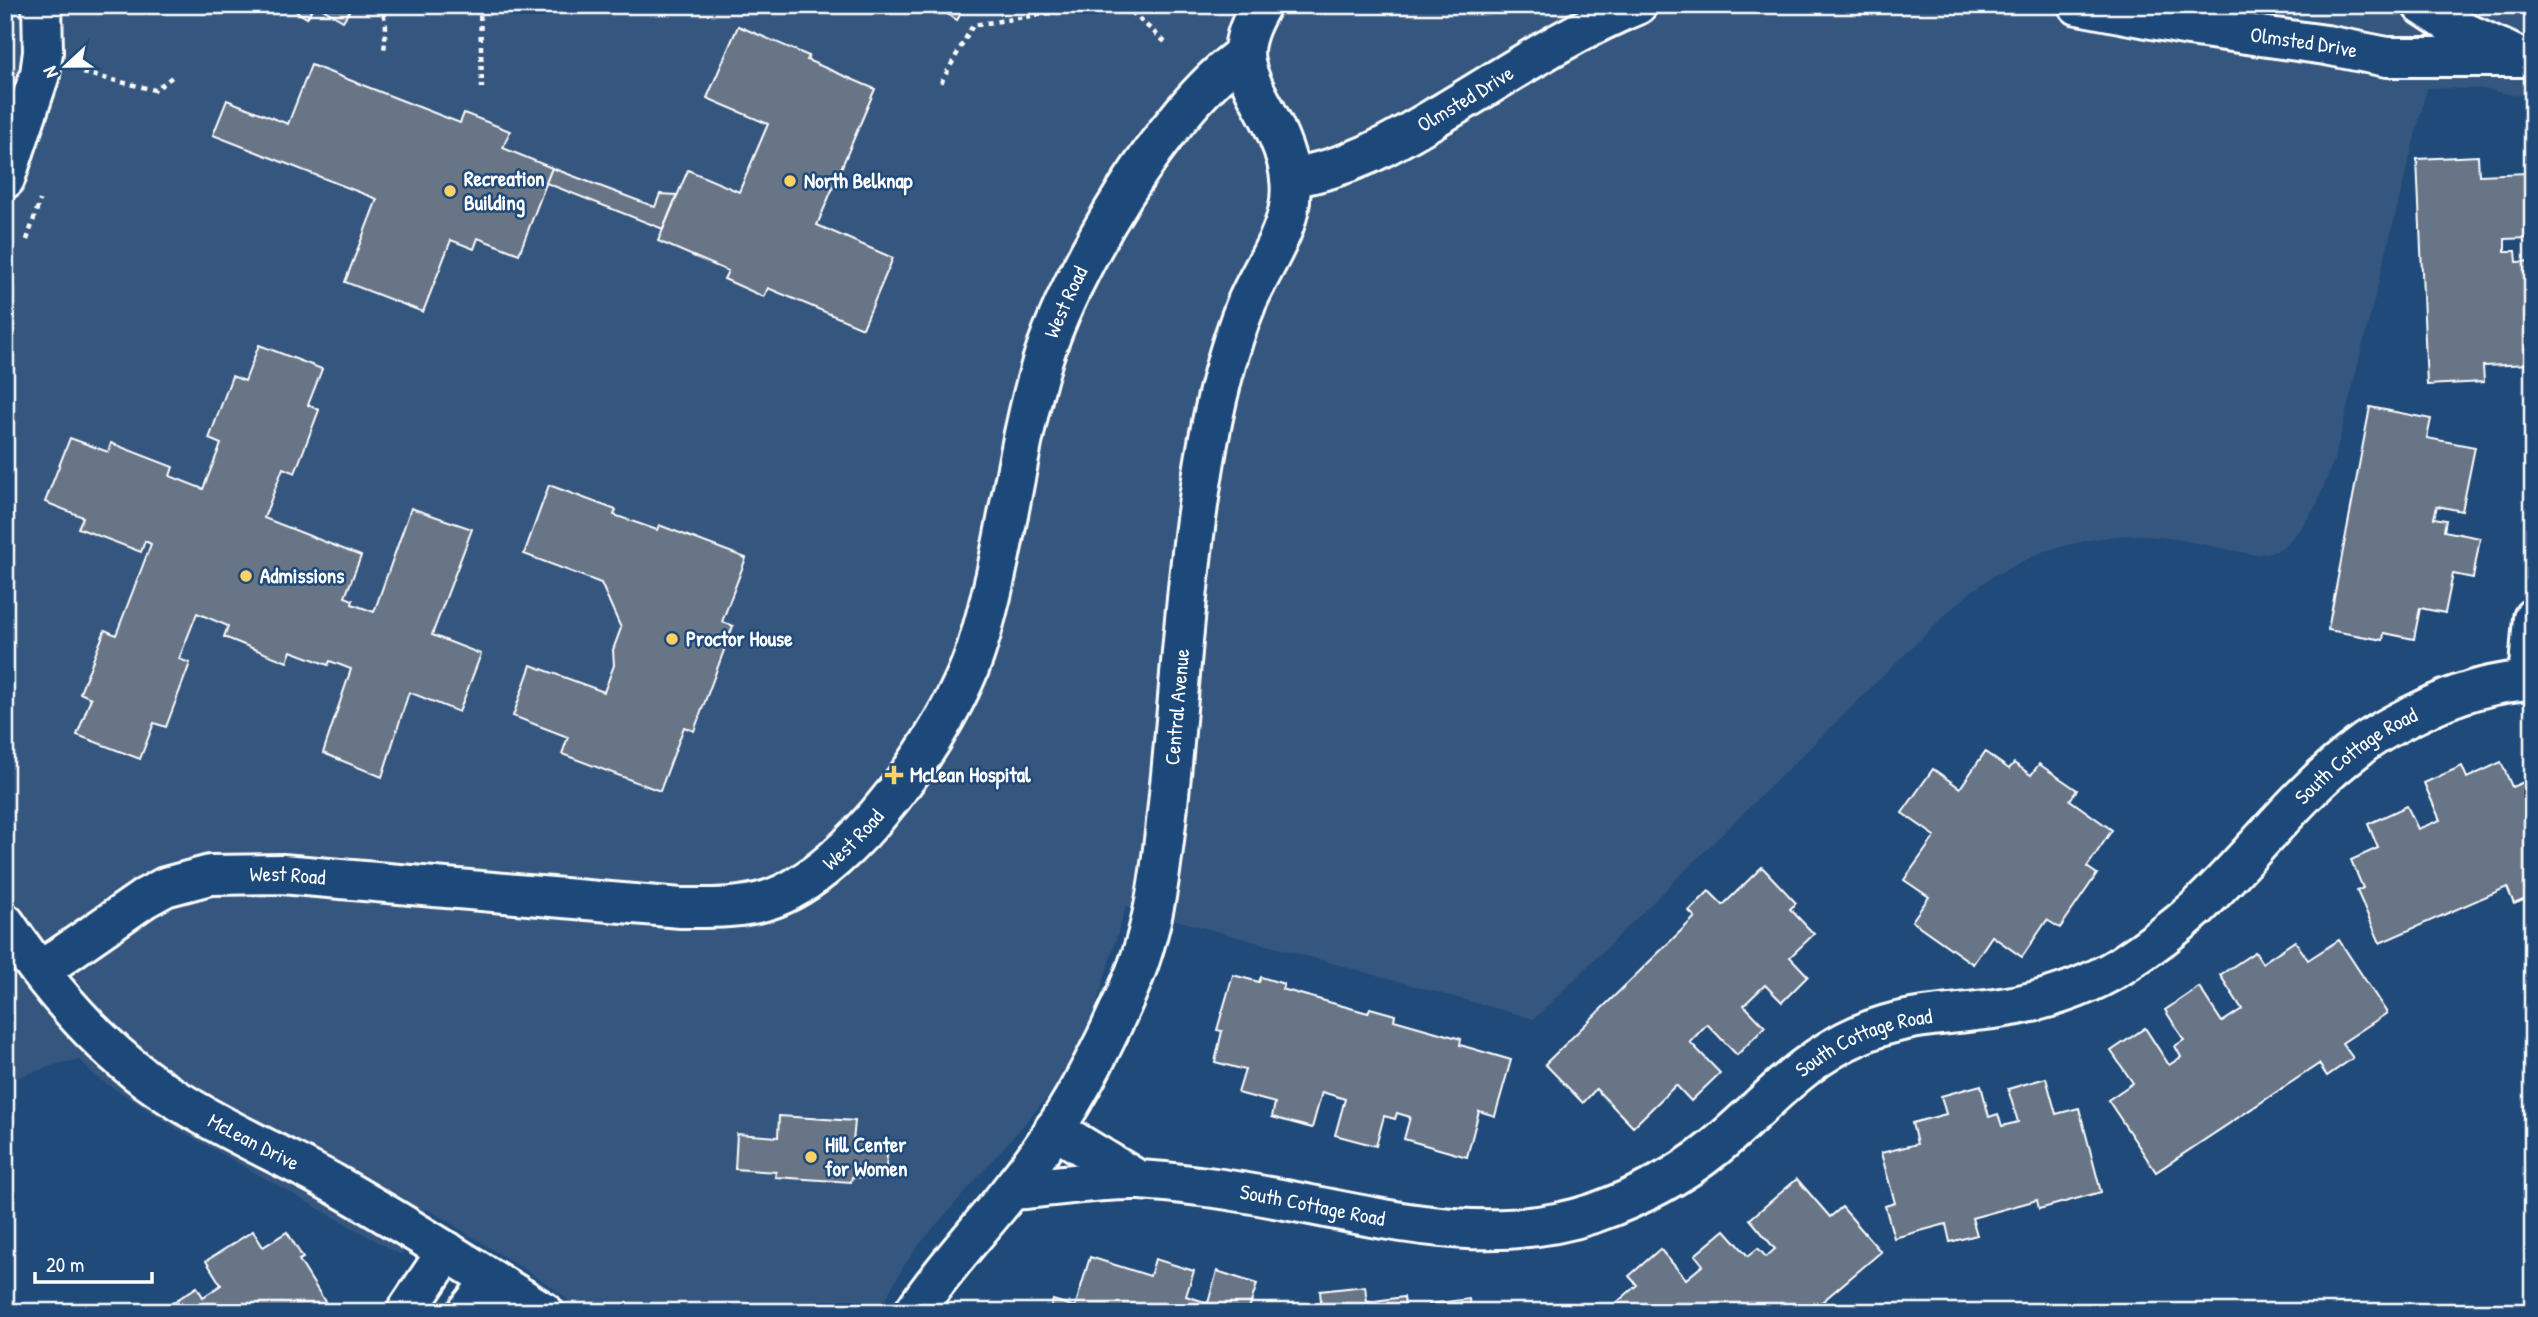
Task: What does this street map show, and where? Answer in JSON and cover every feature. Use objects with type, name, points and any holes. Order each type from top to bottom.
[{"type":"street","points":[[5,178],[40,74],[43,52],[41,5]]},
{"type":"street","points":[[1244,54],[1246,36],[1261,5]]},
{"type":"street","name":"Olmsted Drive","points":[[1290,178],[1327,171],[1363,158],[1561,43],[1637,5]]},
{"type":"street","name":"Olmsted Drive","points":[[2078,5],[2189,26],[2326,44],[2386,57],[2527,58]]},
{"type":"street","points":[[2422,5],[2462,31],[2527,58]]},
{"type":"street","name":"Central Avenue","points":[[914,1312],[950,1261],[1012,1190],[1054,1129],[1123,1000],[1144,945],[1166,824],[1193,552],[1209,436],[1246,304],[1288,213],[1290,178],[1280,140],[1255,91],[1244,54]]},
{"type":"street","name":"West Road","points":[[40,971],[145,898],[165,887],[210,875],[282,873],[681,908],[721,907],[767,900],[790,891],[813,876],[836,858],[881,810],[920,758],[949,711],[976,651],[994,579],[1027,419],[1043,359],[1097,239],[1149,157],[1217,76],[1244,54]]},
{"type":"street","points":[[2531,680],[2533,618]]},
{"type":"street","name":"South Cottage Road","points":[[1012,1190],[1138,1180],[1201,1186],[1454,1228],[1485,1230],[1540,1226],[1593,1213],[1644,1192],[1687,1168],[1735,1129],[1787,1080],[1822,1055],[1858,1035],[1908,1018],[2032,1002],[2082,985],[2119,967],[2193,912],[2317,783],[2364,743],[2413,715],[2456,695],[2505,683],[2531,680]]},
{"type":"street","name":"McLean Drive","points":[[5,922],[40,971],[90,1030],[149,1081],[197,1111],[336,1185],[544,1312]]},
{"type":"street","name":"South Cottage Road","points":[[1054,1129],[1138,1180]]},
{"type":"street","points":[[406,1312],[447,1251]]},
{"type":"street","points":[[467,1312],[492,1280]]},
{"type":"path","points":[[384,5],[382,7],[387,39],[384,53]]},
{"type":"path","points":[[480,5],[482,88]]},
{"type":"path","points":[[941,83],[973,25],[1104,5]]},
{"type":"path","points":[[1124,5],[1166,43]]},
{"type":"path","points":[[83,73],[155,90],[172,77]]},
{"type":"path","points":[[27,240],[42,195]]},
{"type":"shaded area","name":"McLean Hospital","points":[[5,5],[2533,5],[2533,96],[2483,89],[2427,88],[2335,457],[2317,504],[2286,545],[2276,551],[2256,555],[2176,539],[2138,535],[2115,536],[2044,551],[1995,575],[1943,617],[1534,1019],[1126,906],[1095,1009],[1060,1083],[924,1239],[905,1264],[878,1312],[583,1312],[552,1287],[426,1208],[401,1255],[172,1126],[96,1077],[80,1060],[60,1063],[5,1082]]},
{"type":"building","points":[[286,5],[314,5],[307,18]]},
{"type":"building","points":[[316,5],[353,5],[343,21]]},
{"type":"building","points":[[933,5],[966,5],[957,20]]},
{"type":"building","name":"North Belknap","points":[[738,26],[809,56],[807,60],[875,89],[817,225],[893,258],[863,328],[768,288],[764,297],[724,279],[728,271],[658,241],[688,170],[739,192],[768,124],[707,98]]},
{"type":"building","name":"Recreation Building","points":[[311,65],[460,123],[464,113],[510,131],[503,148],[552,168],[519,254],[478,238],[474,249],[451,240],[423,312],[345,282],[377,199],[213,135],[227,100],[288,124]]},
{"type":"building","points":[[2478,156],[2479,175],[2528,173],[2530,238],[2505,239],[2505,251],[2516,251],[2517,262],[2533,261],[2533,302],[2529,302],[2532,364],[2483,366],[2484,382],[2427,385],[2417,159]]},
{"type":"building","points":[[552,168],[655,207],[660,194],[677,195],[663,229],[546,183]]},
{"type":"building","name":"Admissions","points":[[259,345],[322,369],[308,405],[319,410],[295,473],[283,468],[264,518],[361,556],[345,597],[353,600],[352,604],[374,612],[411,508],[472,529],[432,635],[481,654],[459,712],[409,692],[382,777],[323,753],[351,669],[330,661],[328,665],[291,651],[287,662],[224,637],[228,626],[197,613],[179,659],[190,663],[166,727],[154,723],[140,759],[77,735],[91,698],[80,693],[105,630],[116,635],[151,544],[145,541],[141,552],[78,528],[83,517],[45,502],[70,438],[108,452],[111,443],[173,467],[170,476],[203,489],[221,444],[209,439],[232,376],[245,381]]},
{"type":"building","points":[[2370,407],[2431,419],[2427,438],[2475,447],[2462,511],[2437,506],[2434,518],[2446,520],[2444,531],[2480,538],[2473,578],[2453,574],[2445,613],[2420,608],[2414,639],[2384,633],[2383,640],[2328,630]]},
{"type":"building","name":"Proctor House","points":[[549,485],[616,510],[614,515],[657,530],[659,525],[746,558],[722,622],[733,626],[694,731],[684,727],[660,791],[562,754],[568,737],[513,716],[531,665],[604,692],[614,665],[613,650],[621,628],[601,583],[524,554]]},
{"type":"building","points":[[1985,752],[2009,769],[2014,763],[2031,775],[2039,764],[2077,790],[2070,800],[2112,830],[2087,867],[2097,874],[2060,928],[2047,920],[2022,957],[1992,936],[1973,964],[1912,921],[1929,897],[1904,880],[1935,836],[1902,813],[1933,769],[1960,788]]},
{"type":"building","points":[[2501,762],[2512,787],[2533,778],[2533,896],[2514,904],[2507,887],[2380,943],[2357,891],[2363,888],[2351,860],[2378,848],[2368,824],[2407,806],[2418,829],[2440,820],[2424,783],[2462,766],[2467,778]]},
{"type":"building","points":[[1762,867],[1796,903],[1790,909],[1814,934],[1790,957],[1808,976],[1782,1002],[1765,985],[1744,1005],[1765,1027],[1737,1055],[1707,1024],[1690,1042],[1720,1073],[1691,1101],[1676,1085],[1633,1127],[1596,1089],[1583,1103],[1545,1064],[1695,917],[1689,911],[1709,891],[1723,905]]},
{"type":"building","points":[[2339,940],[2387,1013],[2342,1043],[2353,1058],[2327,1076],[2319,1064],[2156,1172],[2108,1100],[2133,1083],[2111,1051],[2145,1028],[2169,1065],[2181,1057],[2175,1046],[2184,1040],[2165,1010],[2199,987],[2222,1022],[2242,1009],[2220,975],[2255,952],[2262,963],[2295,941],[2308,960]]},
{"type":"building","points":[[1233,975],[1259,982],[1261,977],[1284,984],[1282,989],[1368,1013],[1370,1008],[1395,1015],[1394,1020],[1461,1039],[1460,1045],[1511,1060],[1495,1116],[1479,1111],[1467,1157],[1404,1139],[1410,1117],[1397,1113],[1395,1119],[1384,1116],[1376,1146],[1335,1135],[1345,1099],[1322,1092],[1312,1128],[1272,1117],[1275,1103],[1238,1093],[1245,1070],[1215,1062],[1222,1031],[1217,1030]]},
{"type":"building","points":[[2046,1078],[2056,1114],[2079,1108],[2101,1192],[2039,1209],[2037,1200],[1972,1218],[1977,1235],[1950,1242],[1946,1224],[1894,1238],[1885,1206],[1895,1203],[1881,1153],[1917,1144],[1912,1123],[1946,1114],[1941,1096],[1981,1085],[1989,1117],[1998,1114],[2002,1126],[2018,1122],[2008,1089]]},
{"type":"building","name":"Hill Center for Women","points":[[779,1116],[855,1121],[853,1142],[888,1144],[885,1179],[852,1177],[851,1182],[775,1177],[776,1172],[735,1169],[737,1134],[778,1137]]},
{"type":"building","points":[[1797,1179],[1830,1217],[1842,1207],[1881,1252],[1816,1307],[1820,1312],[1608,1310],[1637,1285],[1629,1276],[1660,1249],[1686,1279],[1703,1265],[1695,1255],[1725,1230],[1748,1256],[1758,1248],[1766,1257],[1775,1249],[1750,1219]]},
{"type":"building","points":[[253,1231],[263,1247],[287,1232],[303,1258],[299,1260],[327,1305],[317,1312],[158,1312],[197,1287],[203,1297],[221,1285],[206,1261]]},
{"type":"building","points":[[1090,1257],[1150,1276],[1155,1259],[1194,1271],[1186,1296],[1208,1303],[1217,1271],[1257,1284],[1248,1312],[1049,1312],[1053,1300],[1075,1307]]},
{"type":"building","points":[[1365,1286],[1367,1302],[1404,1297],[1406,1312],[1322,1312],[1320,1291]]},
{"type":"building","points":[[1469,1299],[1471,1312],[1430,1312],[1429,1304]]},
{"type":"building","points":[[5,1306],[31,1312],[5,1312]]},
{"type":"building","points":[[1538,1308],[1538,1312],[1509,1312]]},
{"type":"place","name":"North Belknap","points":[[790,181]]},
{"type":"place","name":"Recreation Building","points":[[450,191]]},
{"type":"place","name":"Admissions","points":[[246,576]]},
{"type":"place","name":"Proctor House","points":[[672,639]]},
{"type":"place","name":"McLean Hospital","points":[[894,775]]},
{"type":"place","name":"Hill Center for Women","points":[[811,1157]]}]
